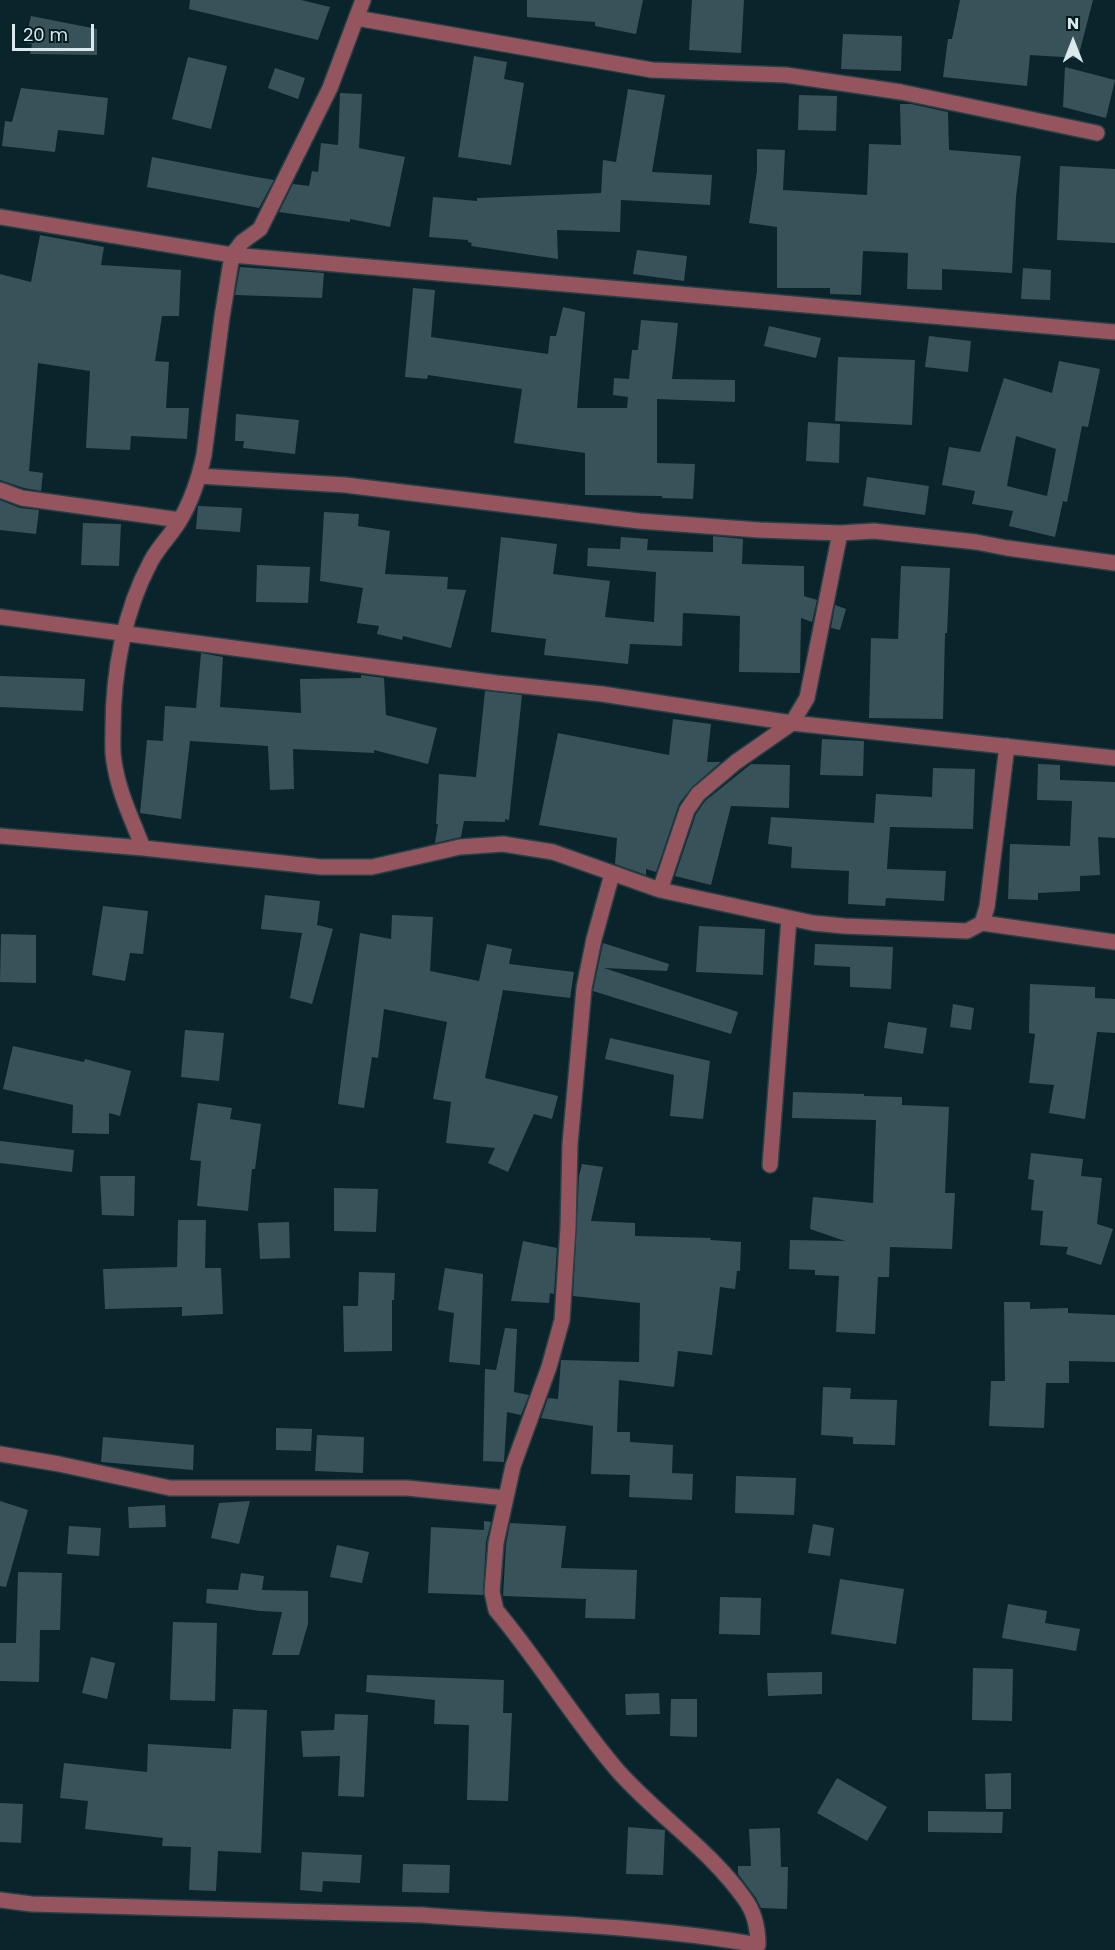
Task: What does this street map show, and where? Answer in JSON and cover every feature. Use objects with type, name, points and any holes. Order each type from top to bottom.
[{"type":"street","points":[[143,848],[119,788],[113,759],[113,711],[124,634],[136,591],[152,559],[180,520],[199,476],[204,455],[232,255],[242,242],[260,229],[330,88],[363,0]]},
{"type":"street","points":[[356,18],[652,70],[786,75],[901,92],[1097,133]]},
{"type":"street","points":[[0,217],[232,255],[1115,332]]},
{"type":"street","points":[[199,476],[345,485],[639,521],[759,530],[840,533],[874,531],[976,542],[1115,563]]},
{"type":"street","points":[[0,490],[22,498],[180,520]]},
{"type":"street","points":[[660,890],[687,810],[698,794],[736,762],[792,723],[807,698],[840,533]]},
{"type":"street","points":[[0,616],[124,634],[602,694],[792,723],[1115,758]]},
{"type":"street","points":[[982,923],[987,908],[1007,747]]},
{"type":"street","points":[[0,836],[143,848],[321,867],[372,867],[460,847],[503,844],[553,852],[660,890],[789,918],[844,926],[967,931],[982,923],[1115,942]]},
{"type":"street","points":[[0,1900],[44,1904],[423,1915],[615,1927],[705,1936],[758,1945],[755,1922],[745,1899],[694,1841],[644,1799],[616,1769],[496,1610],[492,1592],[496,1544],[513,1466],[549,1367],[562,1320],[568,1228],[570,1144],[584,988],[594,939],[612,874]]},
{"type":"street","points":[[770,1165],[789,918]]},
{"type":"street","points":[[0,1454],[170,1488],[407,1488],[506,1498]]},
{"type":"building","points":[[190,0],[301,0],[330,7],[318,40],[189,9]]},
{"type":"building","points":[[527,0],[643,0],[636,34],[595,26],[595,22],[527,17]]},
{"type":"building","points":[[692,0],[744,0],[741,53],[689,50]]},
{"type":"building","points":[[960,0],[1093,0],[1078,58],[1030,55],[1027,86],[943,77],[948,39],[952,39]]},
{"type":"building","points":[[31,16],[97,29],[97,55],[30,54],[32,44],[25,43]]},
{"type":"building","points":[[843,34],[902,36],[901,71],[841,69]]},
{"type":"building","points":[[474,56],[507,62],[504,79],[524,83],[511,165],[458,157]]},
{"type":"building","points":[[188,57],[227,66],[211,129],[172,119]]},
{"type":"building","points":[[1065,67],[1115,80],[1106,118],[1063,107]]},
{"type":"building","points":[[275,68],[305,78],[298,99],[268,88]]},
{"type":"building","points":[[21,88],[108,98],[104,135],[58,130],[55,152],[2,146],[5,121],[12,122]]},
{"type":"building","points":[[628,89],[665,95],[652,172],[712,175],[710,205],[621,200],[620,232],[557,230],[558,259],[471,246],[472,243],[468,240],[429,237],[433,197],[477,201],[477,198],[601,193],[603,160],[616,162]]},
{"type":"building","points":[[340,93],[362,94],[359,148],[405,157],[390,227],[350,219],[350,222],[279,212],[293,184],[309,186],[312,171],[318,172],[321,143],[338,145]]},
{"type":"building","points":[[799,95],[837,96],[836,131],[798,130]]},
{"type":"building","points":[[900,104],[911,104],[948,112],[949,150],[1021,156],[1016,197],[1012,273],[942,269],[942,290],[907,289],[908,253],[863,251],[861,295],[830,294],[830,288],[777,288],[777,227],[749,223],[757,171],[757,149],[785,150],[783,190],[867,195],[869,144],[901,145]]},
{"type":"building","points":[[152,157],[274,180],[259,208],[147,187]]},
{"type":"building","points":[[1060,166],[1115,169],[1115,243],[1057,240]]},
{"type":"building","points":[[40,235],[104,247],[101,265],[181,270],[179,316],[162,316],[155,361],[169,362],[166,408],[189,408],[187,439],[131,436],[130,450],[86,448],[90,371],[38,363],[29,471],[43,473],[41,491],[0,480],[0,274],[31,282]]},
{"type":"building","points":[[637,250],[687,256],[684,281],[633,274]]},
{"type":"building","points":[[240,267],[324,273],[322,298],[235,295]]},
{"type":"building","points":[[1023,268],[1051,270],[1050,300],[1021,299]]},
{"type":"building","points":[[413,288],[435,290],[431,337],[548,354],[550,336],[556,336],[563,307],[585,312],[577,408],[627,408],[628,397],[613,395],[614,378],[629,379],[632,350],[638,350],[641,320],[678,323],[672,379],[735,380],[735,402],[657,399],[657,463],[695,464],[693,499],[662,498],[662,496],[585,495],[585,453],[514,443],[522,389],[428,375],[427,379],[405,377]]},
{"type":"building","points":[[769,326],[821,338],[816,358],[764,346]]},
{"type":"building","points":[[929,336],[971,341],[968,372],[925,367]]},
{"type":"building","points":[[838,357],[915,360],[912,425],[835,421]]},
{"type":"building","points":[[1059,361],[1100,369],[1088,427],[1082,426],[1067,502],[1063,501],[1055,537],[1009,526],[1013,511],[972,504],[975,491],[942,485],[949,447],[980,452],[1004,378],[1052,393]],"holes":[[[1016,436],[1056,449],[1047,496],[1007,486]]]},
{"type":"building","points":[[236,414],[299,420],[295,454],[243,448],[244,441],[235,441]]},
{"type":"building","points":[[808,422],[840,424],[839,463],[806,461]]},
{"type":"building","points":[[867,477],[929,486],[925,515],[863,506]]},
{"type":"building","points":[[0,500],[20,508],[39,510],[36,534],[0,530]]},
{"type":"building","points":[[198,506],[242,508],[240,532],[196,529]]},
{"type":"building","points":[[324,512],[359,514],[358,526],[390,531],[385,574],[448,577],[447,589],[466,590],[451,648],[403,636],[402,640],[377,634],[379,626],[357,623],[363,588],[320,581]]},
{"type":"building","points":[[83,523],[121,524],[119,566],[81,565]]},
{"type":"building","points":[[713,536],[743,539],[742,564],[804,566],[804,596],[817,600],[812,622],[801,618],[800,673],[739,672],[740,616],[683,613],[682,646],[630,644],[628,664],[544,655],[546,639],[491,632],[501,537],[557,544],[553,574],[610,581],[605,617],[654,622],[656,572],[587,566],[588,548],[620,549],[621,537],[648,539],[647,550],[713,552]]},
{"type":"building","points":[[257,565],[310,567],[308,603],[256,602]]},
{"type":"building","points":[[901,566],[950,568],[947,633],[945,633],[943,719],[869,718],[871,638],[898,639]]},
{"type":"building","points":[[835,605],[846,609],[840,630],[831,628]]},
{"type":"building","points":[[201,653],[223,657],[220,707],[301,713],[300,679],[361,678],[361,675],[384,678],[386,715],[437,728],[428,764],[374,750],[374,753],[293,749],[294,789],[270,790],[268,746],[190,741],[181,819],[140,813],[147,740],[163,741],[165,706],[196,708]]},
{"type":"building","points":[[0,676],[85,679],[83,711],[0,707]]},
{"type":"building","points":[[485,691],[522,695],[509,820],[505,819],[505,822],[464,821],[461,837],[435,843],[438,824],[436,824],[439,774],[476,777]]},
{"type":"building","points":[[673,719],[711,724],[707,762],[721,762],[692,787],[679,804],[656,872],[646,869],[646,875],[615,864],[617,838],[539,825],[558,733],[669,755]]},
{"type":"building","points":[[822,739],[864,741],[863,776],[820,775]]},
{"type":"building","points":[[751,764],[790,765],[789,808],[731,806],[711,885],[675,876],[696,814],[705,801]]},
{"type":"building","points":[[1038,764],[1060,765],[1060,780],[1115,782],[1115,838],[1098,837],[1100,875],[1080,876],[1080,891],[1038,893],[1038,900],[1008,899],[1010,844],[1070,846],[1072,801],[1037,800]]},
{"type":"building","points":[[933,768],[975,769],[973,829],[890,827],[887,869],[946,871],[944,901],[886,898],[885,906],[848,904],[849,871],[791,868],[792,847],[768,844],[771,817],[874,823],[876,794],[932,797]]},
{"type":"building","points":[[265,895],[320,901],[317,925],[333,929],[312,1004],[290,998],[302,933],[261,929]]},
{"type":"building","points":[[103,906],[148,911],[143,954],[130,953],[125,981],[92,975]]},
{"type":"building","points":[[392,915],[433,917],[430,971],[479,981],[487,944],[512,949],[509,964],[574,972],[570,998],[503,990],[485,1078],[558,1096],[552,1119],[534,1114],[508,1172],[488,1163],[495,1148],[446,1143],[451,1102],[433,1099],[447,1022],[384,1009],[378,1058],[372,1057],[364,1108],[338,1104],[360,933],[391,939]]},
{"type":"building","points":[[699,926],[765,929],[763,975],[696,972]]},
{"type":"building","points":[[1,934],[36,935],[36,983],[0,982]]},
{"type":"building","points":[[603,943],[669,964],[667,971],[604,968],[738,1012],[731,1034],[593,991]]},
{"type":"building","points":[[815,944],[893,947],[891,989],[850,987],[850,967],[814,965]]},
{"type":"building","points":[[1030,984],[1095,987],[1095,998],[1115,999],[1115,1033],[1097,1032],[1085,1119],[1049,1113],[1054,1085],[1029,1083],[1035,1034],[1029,1033]]},
{"type":"building","points":[[953,1004],[974,1008],[971,1030],[950,1027]]},
{"type":"building","points":[[888,1022],[927,1028],[923,1054],[884,1048]]},
{"type":"building","points":[[185,1030],[224,1033],[219,1081],[181,1077]]},
{"type":"building","points":[[610,1038],[710,1061],[703,1119],[670,1116],[674,1075],[605,1059]]},
{"type":"building","points":[[13,1046],[84,1062],[85,1059],[131,1071],[120,1116],[109,1113],[109,1134],[72,1133],[73,1105],[3,1089]]},
{"type":"building","points":[[793,1092],[902,1097],[902,1105],[949,1107],[945,1193],[955,1193],[952,1249],[890,1247],[889,1277],[878,1277],[875,1334],[836,1332],[839,1276],[815,1275],[815,1270],[789,1269],[790,1240],[845,1241],[810,1229],[813,1197],[873,1203],[876,1120],[792,1118]]},
{"type":"building","points":[[198,1103],[232,1108],[230,1119],[261,1124],[255,1169],[252,1169],[248,1211],[197,1206],[201,1161],[190,1160]]},
{"type":"building","points":[[0,1141],[74,1150],[72,1172],[0,1163]]},
{"type":"building","points":[[1031,1153],[1083,1159],[1081,1176],[1102,1178],[1097,1224],[1113,1229],[1101,1265],[1066,1254],[1068,1247],[1040,1245],[1043,1211],[1031,1210],[1034,1180],[1028,1179]]},
{"type":"building","points":[[582,1164],[603,1167],[591,1221],[635,1223],[635,1236],[711,1238],[710,1240],[741,1242],[740,1271],[737,1271],[735,1289],[720,1287],[712,1355],[678,1351],[674,1387],[619,1380],[617,1432],[630,1432],[630,1442],[673,1445],[672,1473],[693,1474],[692,1500],[629,1497],[630,1475],[591,1474],[593,1426],[541,1418],[548,1398],[558,1399],[561,1360],[639,1362],[640,1303],[573,1296],[579,1176]]},
{"type":"building","points":[[100,1176],[135,1176],[134,1216],[102,1215]]},
{"type":"building","points":[[334,1188],[378,1189],[376,1232],[334,1231]]},
{"type":"building","points":[[178,1220],[206,1220],[205,1268],[221,1268],[223,1314],[182,1316],[182,1307],[105,1309],[103,1269],[177,1267]]},
{"type":"building","points":[[289,1222],[290,1258],[260,1259],[258,1223]]},
{"type":"building","points":[[523,1241],[557,1248],[554,1294],[550,1293],[549,1303],[511,1301]]},
{"type":"building","points":[[445,1268],[483,1274],[480,1365],[449,1362],[454,1313],[438,1310]]},
{"type":"building","points":[[359,1272],[395,1273],[394,1300],[392,1300],[392,1351],[344,1352],[343,1306],[358,1306]]},
{"type":"building","points":[[1004,1302],[1030,1302],[1030,1309],[1068,1308],[1068,1313],[1115,1315],[1115,1362],[1069,1361],[1069,1383],[1046,1383],[1044,1428],[989,1426],[991,1381],[1005,1381]]},
{"type":"building","points":[[505,1328],[517,1329],[514,1392],[529,1395],[521,1415],[507,1412],[504,1462],[483,1461],[485,1369],[496,1370]]},
{"type":"building","points":[[823,1387],[851,1388],[850,1399],[897,1400],[895,1445],[853,1444],[853,1437],[821,1435]]},
{"type":"building","points":[[276,1428],[312,1429],[311,1451],[276,1450]]},
{"type":"building","points":[[317,1435],[364,1437],[363,1473],[315,1471]]},
{"type":"building","points":[[103,1437],[194,1445],[193,1470],[101,1462]]},
{"type":"building","points":[[736,1476],[796,1478],[794,1515],[735,1513]]},
{"type":"building","points":[[0,1501],[28,1510],[6,1587],[0,1586]]},
{"type":"building","points":[[250,1501],[239,1544],[211,1538],[219,1503]]},
{"type":"building","points":[[165,1505],[166,1527],[129,1528],[128,1507]]},
{"type":"building","points":[[484,1521],[491,1522],[486,1542],[483,1595],[428,1593],[431,1527],[484,1530]]},
{"type":"building","points":[[510,1523],[566,1526],[561,1568],[637,1570],[635,1619],[585,1618],[586,1599],[503,1596],[506,1544]]},
{"type":"building","points":[[813,1524],[834,1528],[830,1556],[808,1553]]},
{"type":"building","points":[[69,1526],[101,1528],[99,1556],[67,1554]]},
{"type":"building","points":[[337,1545],[369,1552],[362,1583],[330,1577]]},
{"type":"building","points":[[18,1572],[62,1573],[60,1630],[40,1630],[39,1682],[0,1681],[0,1643],[16,1643]]},
{"type":"building","points":[[241,1573],[264,1576],[262,1590],[308,1591],[308,1624],[299,1655],[272,1655],[282,1612],[206,1603],[207,1589],[238,1590]]},
{"type":"building","points":[[840,1579],[904,1589],[896,1644],[831,1634]]},
{"type":"building","points":[[720,1597],[761,1598],[760,1635],[719,1634]]},
{"type":"building","points":[[1008,1604],[1047,1611],[1045,1623],[1080,1629],[1076,1651],[1002,1638]]},
{"type":"building","points":[[173,1622],[217,1623],[215,1701],[170,1700]]},
{"type":"building","points":[[91,1657],[115,1663],[107,1699],[82,1693]]},
{"type":"building","points":[[973,1668],[1013,1669],[1012,1721],[972,1720]]},
{"type":"building","points":[[822,1672],[822,1694],[768,1696],[767,1673]]},
{"type":"building","points":[[367,1675],[504,1680],[503,1713],[512,1713],[508,1801],[467,1800],[469,1725],[434,1724],[435,1700],[366,1692]]},
{"type":"building","points":[[659,1693],[660,1714],[626,1715],[625,1694]]},
{"type":"building","points":[[671,1699],[697,1699],[697,1737],[670,1736]]},
{"type":"building","points":[[233,1709],[267,1710],[261,1853],[218,1851],[216,1891],[189,1890],[191,1847],[162,1846],[163,1838],[85,1829],[88,1801],[60,1798],[64,1763],[147,1772],[148,1744],[231,1749]]},
{"type":"building","points":[[335,1714],[368,1715],[364,1797],[338,1796],[340,1756],[303,1757],[301,1731],[334,1730]]},
{"type":"building","points":[[1011,1773],[1011,1809],[986,1809],[985,1774]]},
{"type":"building","points":[[837,1778],[887,1807],[867,1841],[817,1813]]},
{"type":"building","points":[[0,1803],[23,1804],[21,1843],[0,1842]]},
{"type":"building","points":[[928,1811],[1003,1812],[1002,1833],[928,1832]]},
{"type":"building","points":[[628,1827],[665,1830],[663,1875],[626,1874]]},
{"type":"building","points":[[780,1828],[781,1867],[788,1867],[787,1909],[761,1908],[738,1874],[738,1866],[751,1866],[749,1829]]},
{"type":"building","points":[[302,1852],[362,1855],[360,1883],[323,1881],[322,1892],[300,1890]]},
{"type":"building","points":[[403,1864],[450,1865],[449,1893],[402,1892]]}]
